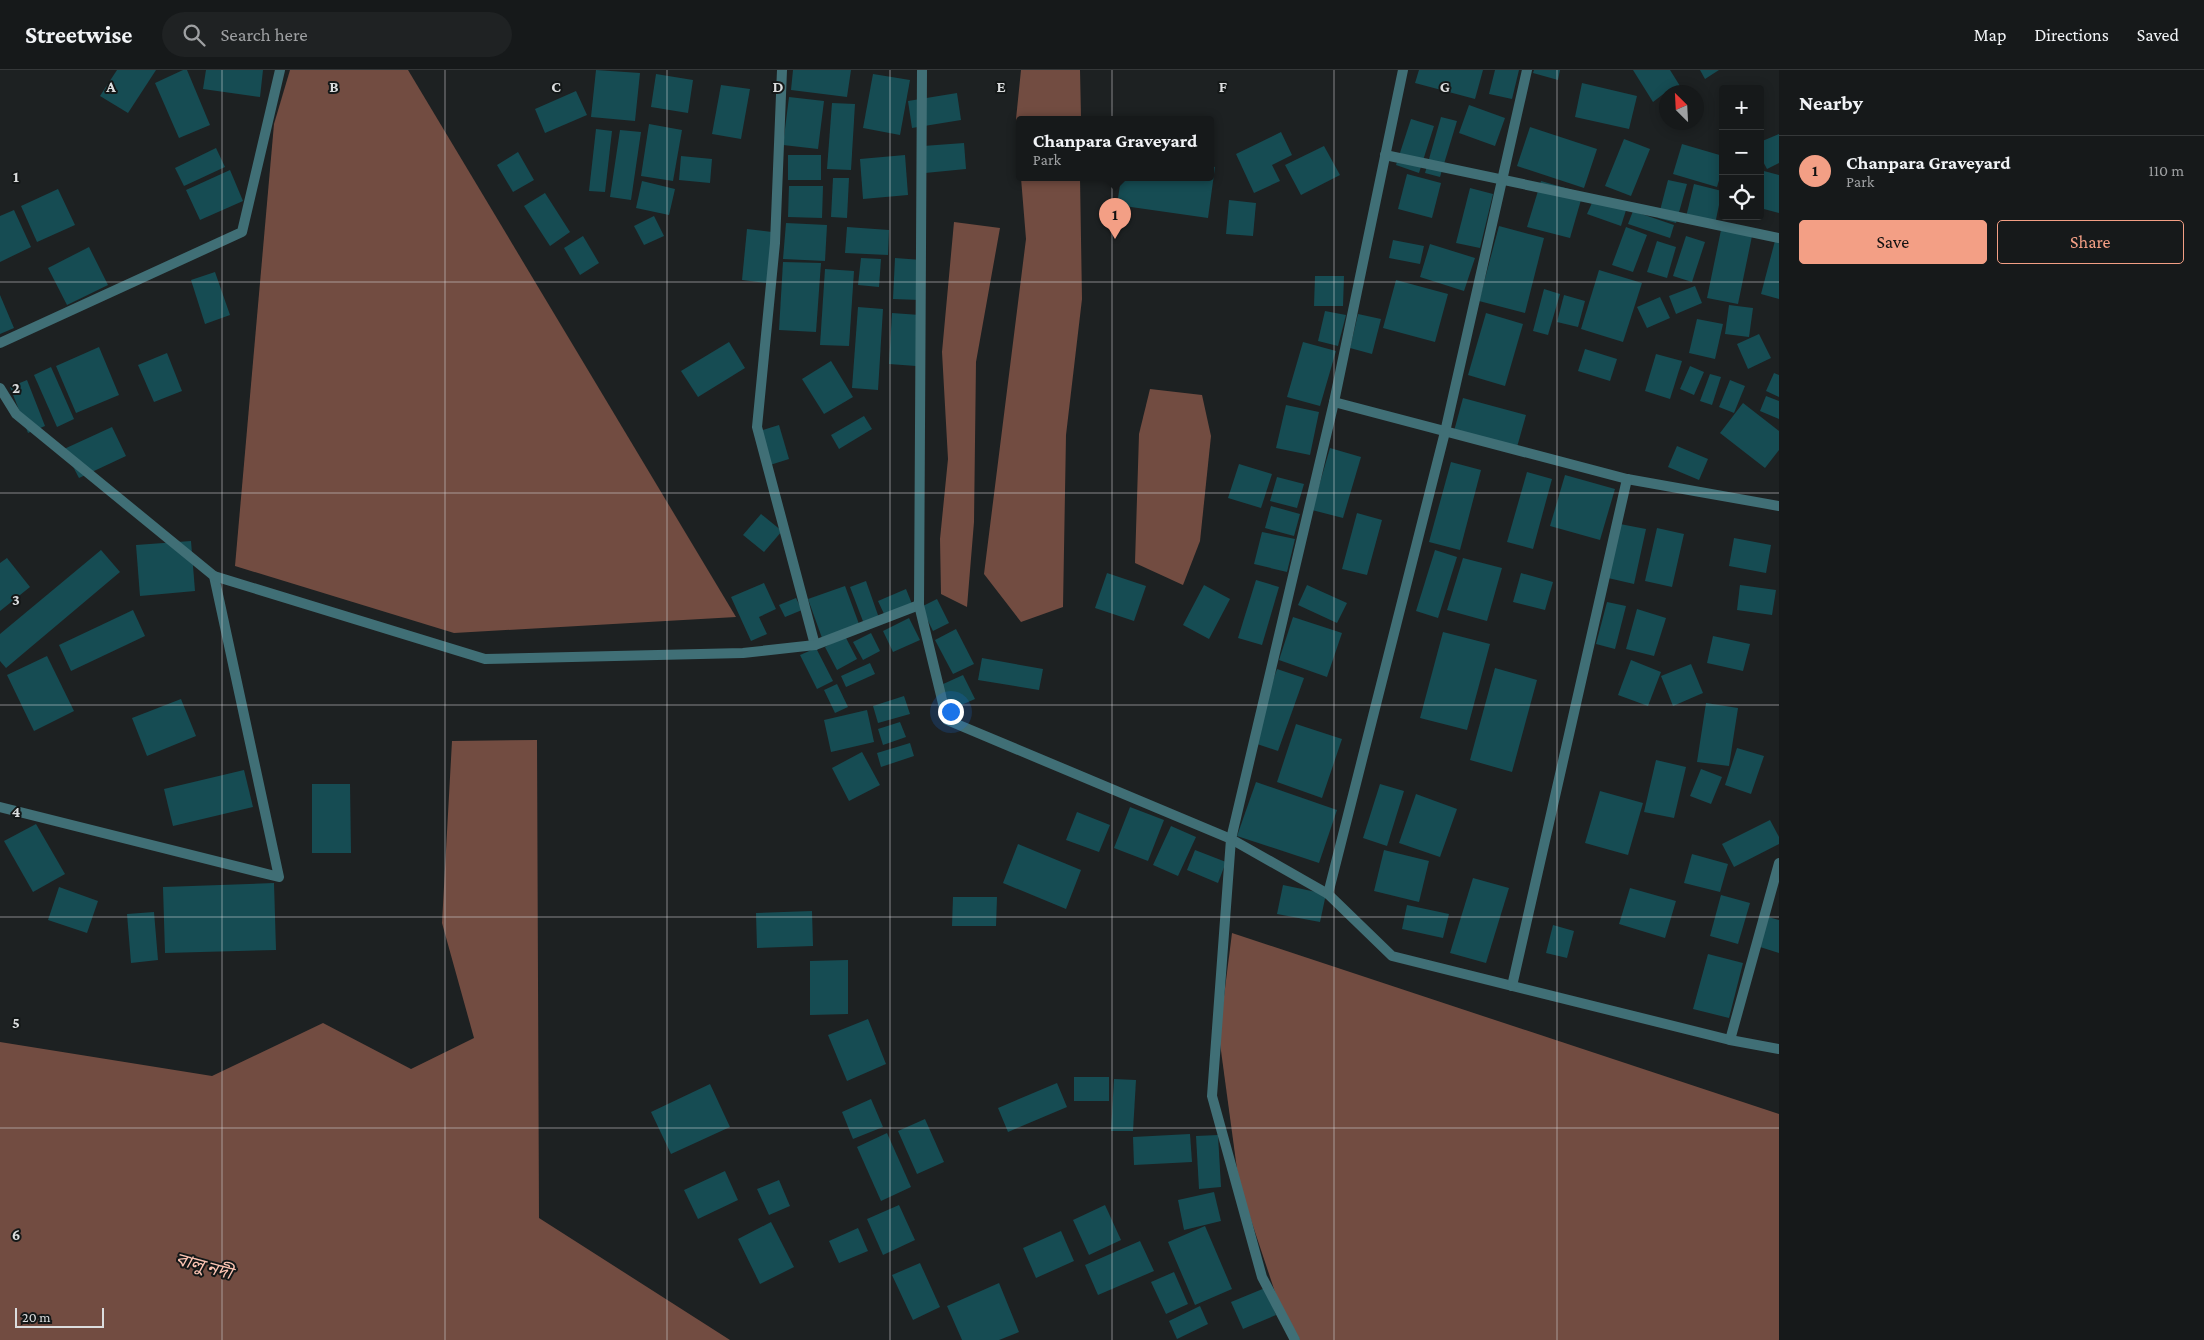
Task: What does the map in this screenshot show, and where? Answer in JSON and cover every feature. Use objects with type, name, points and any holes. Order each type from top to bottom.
[{"type":"street","points":[[0,343],[242,232],[280,70]]},
{"type":"street","points":[[782,70],[776,243],[757,427],[815,645]]},
{"type":"street","points":[[922,70],[919,606],[946,720],[1231,839],[1328,894],[1392,956],[1730,1040],[1779,1049]]},
{"type":"street","points":[[1295,1340],[1262,1277],[1212,1096],[1231,839],[1334,402],[1403,70]]},
{"type":"street","points":[[1328,894],[1444,432],[1527,70]]},
{"type":"street","points":[[1385,155],[1779,238]]},
{"type":"street","points":[[0,388],[16,414],[214,576],[485,659],[743,653],[815,645],[919,606]]},
{"type":"street","points":[[1334,402],[1627,479],[1779,506]]},
{"type":"street","points":[[1512,986],[1627,479]]},
{"type":"street","points":[[0,807],[279,877],[214,576]]},
{"type":"street","points":[[1730,1040],[1779,863]]},
{"type":"water","points":[[290,70],[408,70],[736,617],[454,633],[235,566],[274,124]]},
{"type":"water","points":[[1021,70],[1080,70],[1081,116],[1016,116]]},
{"type":"water","points":[[1021,181],[1080,181],[1082,299],[1066,435],[1063,607],[1021,622],[984,574],[1026,239]]},
{"type":"water","points":[[954,222],[1000,228],[976,362],[974,522],[967,607],[941,594],[940,539],[948,459],[942,352]]},
{"type":"water","points":[[1150,389],[1202,395],[1211,436],[1200,541],[1183,585],[1135,563],[1139,434]]},
{"type":"water","name":"বালু নদী","points":[[537,740],[539,1218],[730,1340],[0,1340],[0,1042],[212,1076],[323,1023],[411,1069],[474,1038],[442,923],[452,741]]},
{"type":"water","points":[[1232,933],[1779,1114],[1779,1340],[1300,1340],[1276,1295],[1239,1184],[1219,1036]]},
{"type":"building","points":[[117,70],[156,70],[128,113],[100,96]]},
{"type":"building","points":[[183,70],[187,70],[210,125],[179,138],[155,83]]},
{"type":"building","points":[[206,70],[263,70],[260,97],[203,89]]},
{"type":"building","points":[[596,70],[640,73],[635,121],[591,117]]},
{"type":"building","points":[[793,70],[851,70],[847,97],[791,90]]},
{"type":"building","points":[[1419,70],[1483,70],[1475,99],[1415,83]]},
{"type":"building","points":[[1495,70],[1519,70],[1512,99],[1489,94]]},
{"type":"building","points":[[1534,70],[1560,70],[1558,80],[1533,73]]},
{"type":"building","points":[[1633,70],[1670,70],[1679,85],[1659,85],[1659,97],[1653,102]]},
{"type":"building","points":[[1700,70],[1719,70],[1705,79]]},
{"type":"building","points":[[656,74],[693,80],[688,113],[651,107]]},
{"type":"building","points":[[873,74],[910,80],[900,135],[863,128]]},
{"type":"building","points":[[1582,83],[1637,96],[1629,129],[1575,117]]},
{"type":"building","points":[[721,85],[750,89],[741,139],[712,134]]},
{"type":"building","points":[[576,91],[587,115],[545,133],[535,109]]},
{"type":"building","points":[[957,93],[961,120],[912,128],[908,101]]},
{"type":"building","points":[[789,97],[824,101],[818,149],[783,145]]},
{"type":"building","points":[[832,103],[855,104],[851,170],[827,169]]},
{"type":"building","points":[[1469,105],[1505,118],[1495,146],[1459,133]]},
{"type":"building","points":[[1441,117],[1457,121],[1440,177],[1425,173]]},
{"type":"building","points":[[1411,119],[1434,126],[1419,173],[1396,165]]},
{"type":"building","points":[[649,124],[682,130],[673,181],[641,176]]},
{"type":"building","points":[[1530,127],[1597,149],[1584,188],[1517,166]]},
{"type":"building","points":[[596,129],[612,131],[605,192],[589,191]]},
{"type":"building","points":[[620,130],[641,132],[631,200],[610,197]]},
{"type":"building","points":[[1281,132],[1292,155],[1272,165],[1280,181],[1254,193],[1236,154]]},
{"type":"building","points":[[1779,134],[1779,163],[1767,169],[1764,163],[1764,140]]},
{"type":"building","points":[[1624,139],[1650,149],[1631,196],[1605,186]]},
{"type":"building","points":[[964,143],[966,169],[925,173],[923,146]]},
{"type":"building","points":[[1682,144],[1719,155],[1719,180],[1717,187],[1673,174]]},
{"type":"building","points":[[1324,146],[1340,175],[1301,195],[1285,165]]},
{"type":"building","points":[[216,148],[225,167],[184,186],[175,168]]},
{"type":"building","points":[[518,152],[534,180],[513,192],[497,165]]},
{"type":"building","points":[[788,155],[821,155],[821,180],[788,180]]},
{"type":"building","points":[[905,155],[908,195],[863,199],[860,159]]},
{"type":"building","points":[[681,156],[712,159],[710,183],[679,180]]},
{"type":"building","points":[[230,170],[243,201],[200,220],[186,190]]},
{"type":"building","points":[[1764,171],[1779,175],[1779,213],[1764,209]]},
{"type":"building","points":[[1407,174],[1441,183],[1432,218],[1398,209]]},
{"type":"building","points":[[833,178],[849,178],[847,218],[831,217]]},
{"type":"building","points":[[1668,180],[1687,184],[1676,223],[1658,218]]},
{"type":"building","points":[[642,181],[675,189],[669,215],[636,208]]},
{"type":"building","points":[[1121,181],[1213,181],[1208,218],[1117,205]]},
{"type":"building","points":[[1541,181],[1583,193],[1570,238],[1527,227]]},
{"type":"building","points":[[1694,184],[1719,190],[1719,205],[1715,224],[1686,217]]},
{"type":"building","points":[[789,186],[823,186],[822,218],[788,217]]},
{"type":"building","points":[[1470,188],[1493,194],[1480,248],[1456,243]]},
{"type":"building","points":[[58,189],[75,225],[37,242],[21,206]]},
{"type":"building","points":[[545,193],[570,232],[550,246],[524,206]]},
{"type":"building","points":[[1595,196],[1627,207],[1621,226],[1587,214]]},
{"type":"building","points":[[1229,200],[1256,203],[1253,236],[1226,234]]},
{"type":"building","points":[[14,210],[31,247],[0,262],[0,216]]},
{"type":"building","points":[[1633,211],[1674,225],[1670,238],[1628,224]]},
{"type":"building","points":[[654,216],[664,236],[644,245],[634,226]]},
{"type":"building","points":[[786,223],[827,225],[825,261],[783,259]]},
{"type":"building","points":[[1499,226],[1544,238],[1525,313],[1479,301]]},
{"type":"building","points":[[847,227],[889,230],[888,255],[845,253]]},
{"type":"building","points":[[1626,227],[1647,235],[1633,272],[1612,265]]},
{"type":"building","points":[[747,229],[772,232],[767,283],[742,280]]},
{"type":"building","points":[[1721,230],[1752,236],[1738,304],[1707,298]]},
{"type":"building","points":[[583,236],[599,263],[580,275],[564,248]]},
{"type":"building","points":[[1686,236],[1705,242],[1692,282],[1673,276]]},
{"type":"building","points":[[1776,237],[1779,237],[1779,299],[1761,294]]},
{"type":"building","points":[[1393,240],[1424,246],[1420,264],[1389,258]]},
{"type":"building","points":[[1657,241],[1676,247],[1667,278],[1647,272]]},
{"type":"building","points":[[1430,244],[1475,258],[1464,291],[1420,277]]},
{"type":"building","points":[[89,247],[108,285],[67,305],[48,268]]},
{"type":"building","points":[[861,258],[881,259],[879,287],[858,285]]},
{"type":"building","points":[[895,258],[922,260],[920,300],[893,299]]},
{"type":"building","points":[[783,262],[821,263],[816,332],[779,330]]},
{"type":"building","points":[[825,269],[854,271],[849,346],[820,345]]},
{"type":"building","points":[[1599,270],[1642,283],[1623,342],[1581,329]]},
{"type":"building","points":[[215,272],[230,315],[205,324],[191,280]]},
{"type":"building","points":[[1315,276],[1344,276],[1343,306],[1314,306]]},
{"type":"building","points":[[1396,280],[1448,294],[1435,342],[1383,328]]},
{"type":"building","points":[[1695,286],[1702,303],[1676,314],[1669,296]]},
{"type":"building","points":[[1544,289],[1560,294],[1548,335],[1533,331]]},
{"type":"building","points":[[0,295],[14,328],[0,334]]},
{"type":"building","points":[[1564,295],[1585,301],[1578,327],[1557,322]]},
{"type":"building","points":[[1660,297],[1670,318],[1647,328],[1637,307]]},
{"type":"building","points":[[1729,305],[1753,308],[1749,337],[1725,334]]},
{"type":"building","points":[[858,307],[883,309],[878,390],[852,388]]},
{"type":"building","points":[[1325,311],[1346,315],[1338,346],[1318,341]]},
{"type":"building","points":[[892,313],[920,315],[916,366],[889,364]]},
{"type":"building","points":[[1486,313],[1523,324],[1505,386],[1468,375]]},
{"type":"building","points":[[1358,314],[1381,319],[1372,354],[1350,348]]},
{"type":"building","points":[[1697,319],[1723,324],[1715,359],[1689,353]]},
{"type":"building","points":[[1759,334],[1771,358],[1748,369],[1737,344]]},
{"type":"building","points":[[729,342],[745,368],[698,397],[681,371]]},
{"type":"building","points":[[1303,342],[1336,351],[1320,406],[1287,397]]},
{"type":"building","points":[[99,347],[119,395],[76,413],[56,366]]},
{"type":"building","points":[[1585,349],[1617,359],[1610,381],[1578,371]]},
{"type":"building","points":[[167,353],[182,391],[154,402],[138,365]]},
{"type":"building","points":[[1656,354],[1682,361],[1670,399],[1645,391]]},
{"type":"building","points":[[831,361],[853,397],[824,414],[802,379]]},
{"type":"building","points":[[1690,366],[1704,372],[1694,395],[1680,389]]},
{"type":"building","points":[[51,367],[74,419],[57,427],[34,375]]},
{"type":"building","points":[[1774,373],[1779,375],[1779,397],[1766,391]]},
{"type":"building","points":[[1710,374],[1721,377],[1712,405],[1700,401]]},
{"type":"building","points":[[27,380],[45,426],[28,433],[10,387]]},
{"type":"building","points":[[1730,380],[1745,386],[1734,413],[1719,407]]},
{"type":"building","points":[[1766,396],[1779,401],[1779,419],[1760,411]]},
{"type":"building","points":[[1463,398],[1526,415],[1517,447],[1454,431]]},
{"type":"building","points":[[1743,403],[1779,431],[1779,450],[1765,468],[1720,433]]},
{"type":"building","points":[[1286,405],[1319,412],[1310,455],[1276,448]]},
{"type":"building","points":[[864,416],[872,429],[839,449],[831,435]]},
{"type":"building","points":[[779,425],[789,459],[770,465],[760,431]]},
{"type":"building","points":[[112,427],[126,456],[79,478],[64,449]]},
{"type":"building","points":[[1677,446],[1708,459],[1699,480],[1668,467]]},
{"type":"building","points":[[1330,448],[1361,457],[1343,518],[1312,510]]},
{"type":"building","points":[[1451,462],[1481,470],[1460,550],[1429,542]]},
{"type":"building","points":[[1239,464],[1272,474],[1261,508],[1228,498]]},
{"type":"building","points":[[1527,472],[1552,479],[1533,549],[1507,542]]},
{"type":"building","points":[[1565,475],[1615,489],[1600,540],[1550,526]]},
{"type":"building","points":[[1277,477],[1304,484],[1297,508],[1270,501]]},
{"type":"building","points":[[1271,506],[1300,514],[1294,536],[1265,528]]},
{"type":"building","points":[[1357,513],[1382,520],[1367,575],[1342,569]]},
{"type":"building","points":[[761,514],[782,531],[764,552],[743,535]]},
{"type":"building","points":[[1620,524],[1646,529],[1634,584],[1608,578]]},
{"type":"building","points":[[1657,528],[1684,534],[1672,587],[1645,581]]},
{"type":"building","points":[[1262,532],[1295,539],[1287,572],[1254,564]]},
{"type":"building","points":[[1734,538],[1771,545],[1766,573],[1729,566]]},
{"type":"building","points":[[191,541],[195,591],[140,596],[136,545]]},
{"type":"building","points":[[101,550],[120,572],[6,668],[0,661],[0,634]]},
{"type":"building","points":[[1435,550],[1457,557],[1438,618],[1416,611]]},
{"type":"building","points":[[7,558],[30,587],[0,611],[0,563]]},
{"type":"building","points":[[1463,558],[1502,568],[1487,621],[1447,610]]},
{"type":"building","points":[[1107,573],[1146,586],[1134,621],[1095,608]]},
{"type":"building","points":[[1521,573],[1553,582],[1545,610],[1513,602]]},
{"type":"building","points":[[1256,580],[1279,587],[1262,645],[1238,638]]},
{"type":"building","points":[[866,581],[879,618],[864,624],[850,587]]},
{"type":"building","points":[[764,583],[776,609],[759,617],[767,634],[751,641],[731,597]]},
{"type":"building","points":[[1204,585],[1230,599],[1209,639],[1183,625]]},
{"type":"building","points":[[1307,585],[1347,603],[1337,623],[1298,605]]},
{"type":"building","points":[[1740,585],[1776,590],[1772,615],[1737,610]]},
{"type":"building","points":[[845,586],[859,624],[822,638],[808,599]]},
{"type":"building","points":[[906,589],[912,604],[885,616],[878,601]]},
{"type":"building","points":[[796,598],[802,610],[785,617],[779,605]]},
{"type":"building","points":[[937,599],[949,623],[933,631],[921,607]]},
{"type":"building","points":[[1607,602],[1626,606],[1615,649],[1596,644]]},
{"type":"building","points":[[1637,609],[1666,618],[1654,656],[1626,649]]},
{"type":"building","points":[[133,610],[145,636],[71,671],[59,645]]},
{"type":"building","points":[[1293,617],[1342,633],[1327,677],[1279,660]]},
{"type":"building","points":[[909,618],[920,640],[893,652],[883,631]]},
{"type":"building","points":[[956,629],[974,664],[953,674],[935,640]]},
{"type":"building","points":[[1443,632],[1490,644],[1467,730],[1420,718]]},
{"type":"building","points":[[871,633],[880,651],[863,660],[853,642]]},
{"type":"building","points":[[845,636],[857,659],[837,670],[825,647]]},
{"type":"building","points":[[1713,636],[1750,644],[1743,671],[1707,663]]},
{"type":"building","points":[[816,648],[833,681],[817,689],[800,655]]},
{"type":"building","points":[[47,656],[74,711],[34,731],[7,675]]},
{"type":"building","points":[[982,658],[1043,669],[1039,690],[978,680]]},
{"type":"building","points":[[1631,660],[1661,672],[1648,706],[1618,695]]},
{"type":"building","points":[[870,663],[875,674],[846,687],[841,676]]},
{"type":"building","points":[[1691,664],[1703,693],[1673,706],[1661,676]]},
{"type":"building","points":[[1495,668],[1537,680],[1512,772],[1470,760]]},
{"type":"building","points":[[1277,669],[1304,678],[1278,751],[1251,742]]},
{"type":"building","points":[[963,675],[975,699],[952,709],[941,685]]},
{"type":"building","points":[[837,684],[848,707],[835,713],[824,690]]},
{"type":"building","points":[[904,696],[910,714],[878,723],[873,706]]},
{"type":"building","points":[[181,699],[196,736],[147,756],[132,718]]},
{"type":"building","points":[[1706,703],[1738,708],[1729,766],[1697,762]]},
{"type":"building","points":[[867,710],[874,742],[831,752],[824,720]]},
{"type":"building","points":[[900,722],[906,737],[883,745],[878,729]]},
{"type":"building","points":[[1296,724],[1342,739],[1322,798],[1277,782]]},
{"type":"building","points":[[910,743],[914,756],[881,767],[877,753]]},
{"type":"building","points":[[1737,748],[1764,756],[1751,794],[1725,785]]},
{"type":"building","points":[[862,752],[880,785],[849,801],[832,768]]},
{"type":"building","points":[[1656,760],[1686,767],[1674,818],[1644,812]]},
{"type":"building","points":[[1701,769],[1722,777],[1711,804],[1690,796]]},
{"type":"building","points":[[244,770],[253,807],[173,826],[164,789]]},
{"type":"building","points":[[1256,782],[1337,810],[1319,863],[1237,836]]},
{"type":"building","points":[[312,784],[350,784],[351,853],[312,853]]},
{"type":"building","points":[[1380,784],[1404,791],[1387,846],[1363,838]]},
{"type":"building","points":[[1600,791],[1643,803],[1628,855],[1585,843]]},
{"type":"building","points":[[1416,794],[1457,809],[1440,857],[1399,843]]},
{"type":"building","points":[[1130,807],[1164,820],[1148,861],[1114,848]]},
{"type":"building","points":[[1077,812],[1110,825],[1099,852],[1066,840]]},
{"type":"building","points":[[1770,820],[1779,837],[1779,844],[1734,867],[1722,844]]},
{"type":"building","points":[[36,824],[65,874],[33,892],[4,841]]},
{"type":"building","points":[[1171,826],[1196,837],[1178,876],[1153,865]]},
{"type":"building","points":[[1018,844],[1081,870],[1066,909],[1003,883]]},
{"type":"building","points":[[1195,850],[1226,862],[1218,883],[1187,870]]},
{"type":"building","points":[[1384,850],[1429,861],[1419,902],[1374,891]]},
{"type":"building","points":[[1692,854],[1728,864],[1720,892],[1684,883]]},
{"type":"building","points":[[1473,878],[1509,888],[1486,963],[1450,953]]},
{"type":"building","points":[[274,883],[276,950],[165,953],[163,887]]},
{"type":"building","points":[[1283,885],[1326,894],[1320,922],[1277,914]]},
{"type":"building","points":[[59,887],[98,901],[87,933],[48,920]]},
{"type":"building","points":[[1630,888],[1676,901],[1665,938],[1619,924]]},
{"type":"building","points":[[1721,895],[1750,903],[1738,944],[1710,936]]},
{"type":"building","points":[[953,897],[997,897],[996,926],[952,926]]},
{"type":"building","points":[[1407,905],[1449,914],[1443,938],[1402,929]]},
{"type":"building","points":[[812,911],[813,946],[757,948],[756,913]]},
{"type":"building","points":[[154,912],[158,960],[131,963],[127,914]]},
{"type":"building","points":[[1768,917],[1779,920],[1779,953],[1760,947]]},
{"type":"building","points":[[1553,925],[1574,931],[1567,958],[1546,953]]},
{"type":"building","points":[[1708,954],[1743,963],[1729,1018],[1693,1009]]},
{"type":"building","points":[[848,960],[848,1014],[810,1015],[810,961]]},
{"type":"building","points":[[868,1019],[886,1064],[847,1081],[828,1035]]},
{"type":"building","points":[[1074,1077],[1109,1077],[1109,1101],[1074,1101]]},
{"type":"building","points":[[1114,1079],[1136,1080],[1133,1131],[1111,1131]]},
{"type":"building","points":[[1057,1083],[1067,1107],[1008,1132],[998,1108]]},
{"type":"building","points":[[710,1084],[730,1127],[671,1154],[651,1112]]},
{"type":"building","points":[[871,1099],[883,1127],[853,1139],[842,1112]]},
{"type":"building","points":[[925,1119],[944,1162],[917,1174],[898,1131]]},
{"type":"building","points":[[887,1133],[911,1187],[881,1201],[857,1147]]},
{"type":"building","points":[[1190,1134],[1192,1162],[1134,1165],[1133,1137]]},
{"type":"building","points":[[1218,1135],[1221,1187],[1199,1189],[1196,1136]]},
{"type":"building","points":[[725,1171],[738,1200],[698,1219],[684,1190]]},
{"type":"building","points":[[779,1180],[790,1206],[769,1215],[757,1189]]},
{"type":"building","points":[[1214,1192],[1221,1221],[1184,1230],[1178,1200]]},
{"type":"building","points":[[899,1205],[915,1240],[883,1255],[867,1219]]},
{"type":"building","points":[[1105,1205],[1121,1240],[1089,1255],[1073,1220]]},
{"type":"building","points":[[771,1222],[794,1267],[760,1284],[738,1239]]},
{"type":"building","points":[[1205,1226],[1232,1289],[1195,1305],[1168,1242]]},
{"type":"building","points":[[858,1228],[868,1251],[839,1263],[829,1241]]},
{"type":"building","points":[[1061,1231],[1074,1261],[1036,1278],[1023,1248]]},
{"type":"building","points":[[1140,1241],[1154,1271],[1098,1295],[1085,1265]]},
{"type":"building","points":[[920,1263],[940,1307],[913,1320],[892,1275]]},
{"type":"building","points":[[1174,1272],[1188,1304],[1166,1314],[1151,1282]]},
{"type":"building","points":[[999,1283],[1019,1332],[999,1340],[962,1340],[947,1306]]},
{"type":"building","points":[[1265,1288],[1276,1315],[1243,1329],[1231,1302]]},
{"type":"building","points":[[1200,1306],[1208,1324],[1177,1339],[1169,1321]]},
{"type":"place","name":"Chanpara Graveyard","points":[[1115,239]]}]
